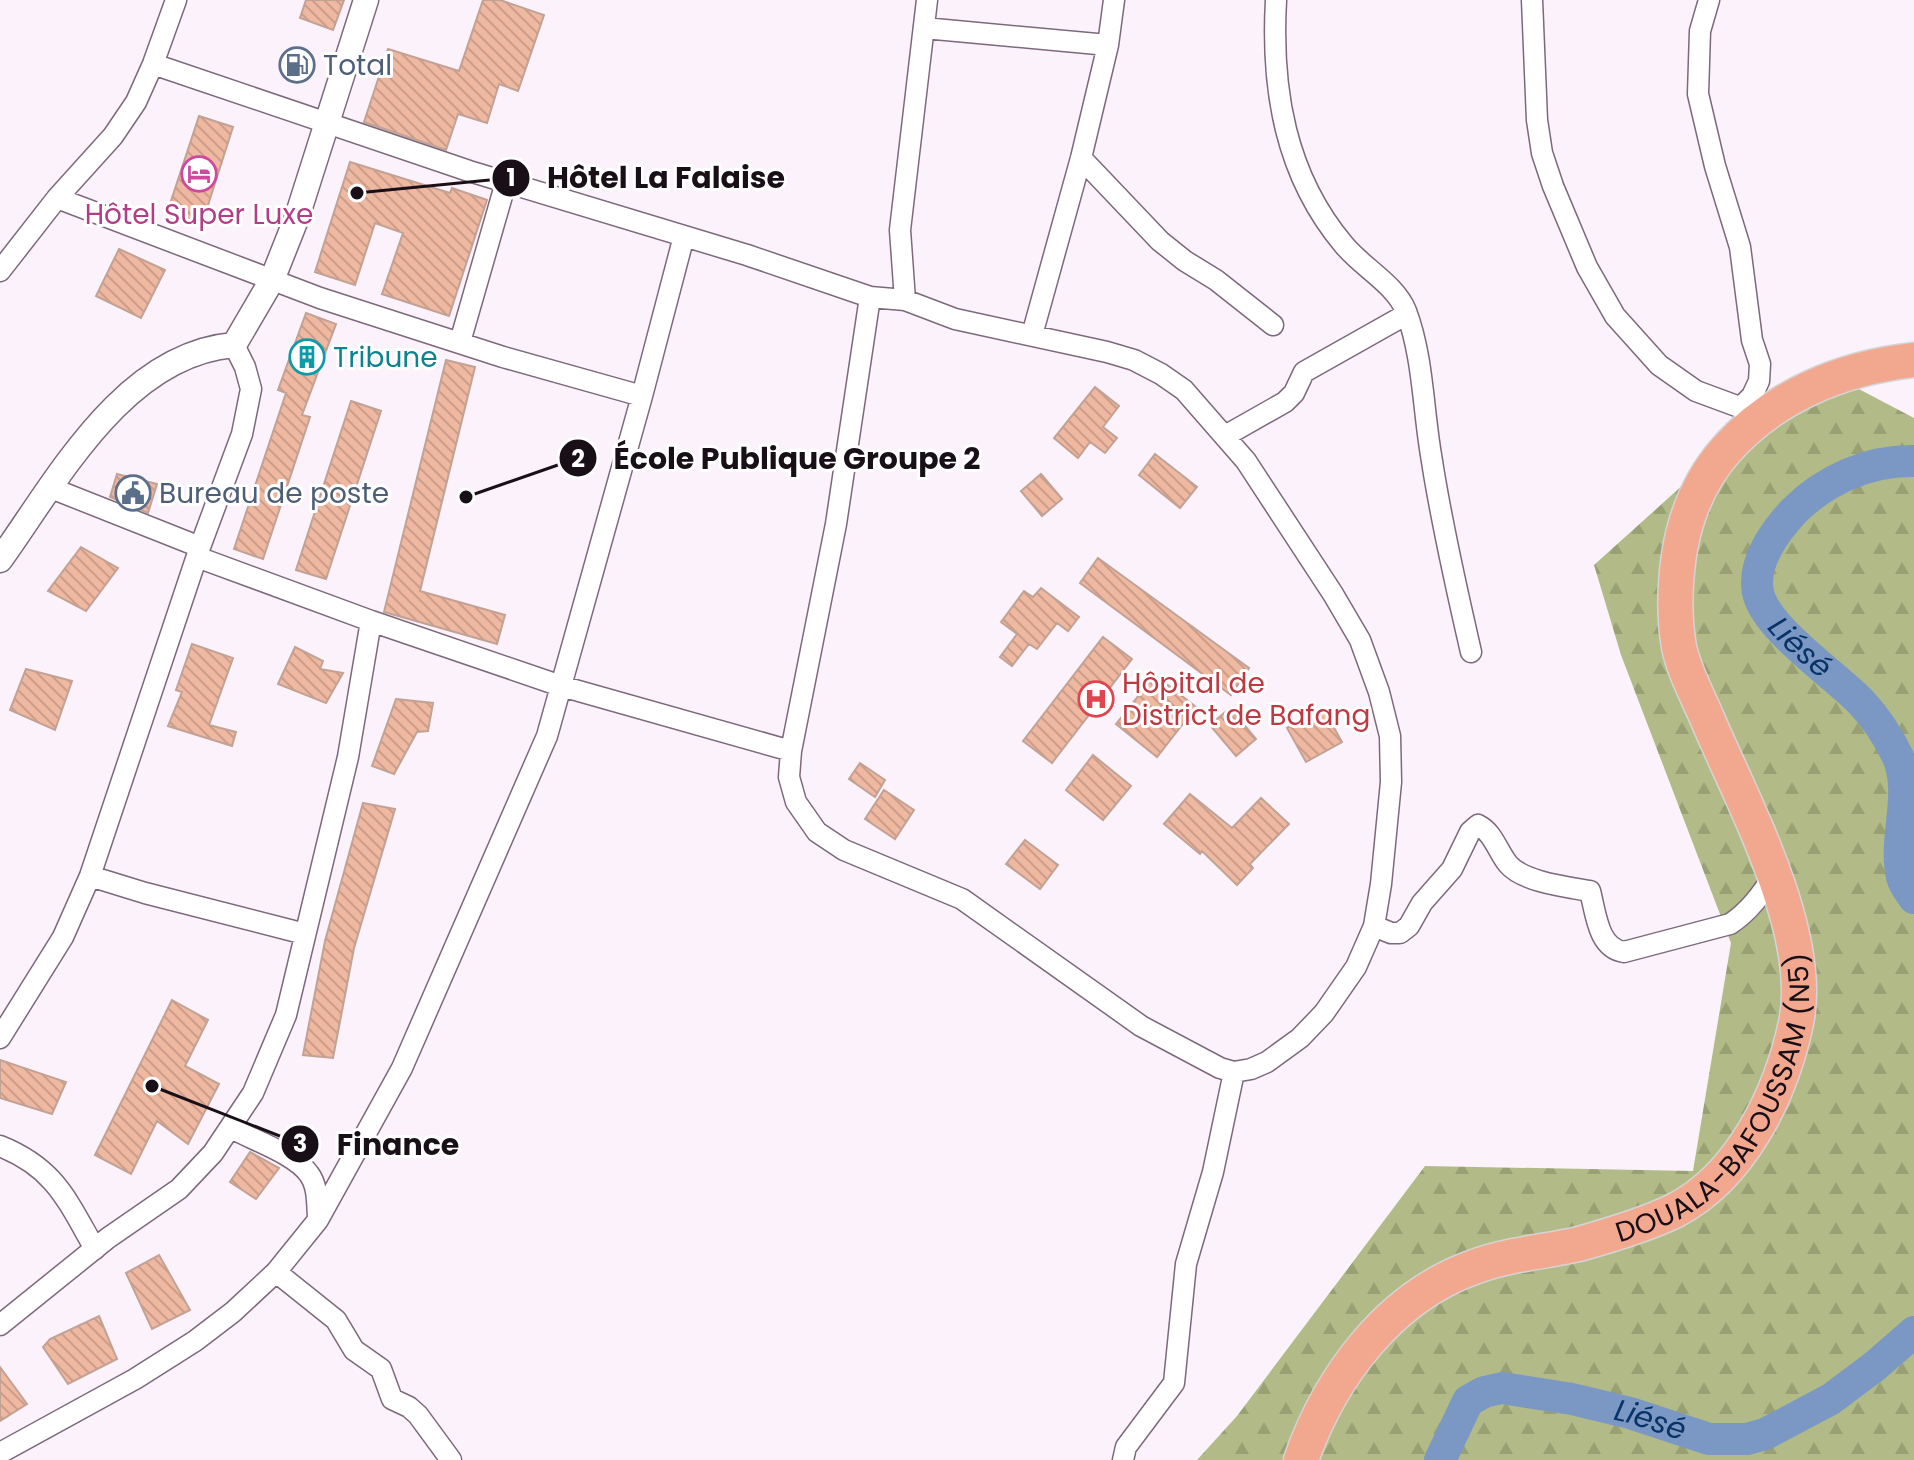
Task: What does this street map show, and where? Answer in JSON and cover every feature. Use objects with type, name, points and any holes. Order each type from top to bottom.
[{"type":"highway","name":"DOUALA-BAFOUSSAM (N5)","points":[[1301,1460],[1313,1426],[1336,1385],[1366,1344],[1400,1309],[1439,1283],[1476,1266],[1579,1244],[1676,1210],[1715,1182],[1761,1119],[1776,1086],[1797,1021],[1799,992],[1794,944],[1775,874],[1679,647],[1677,569],[1682,537],[1692,504],[1713,465],[1742,432],[1751,412],[1828,381],[1891,363],[1914,360]]},
{"type":"street","points":[[0,271],[57,198],[113,136],[136,102],[176,0]]},
{"type":"street","points":[[234,345],[272,280],[297,217],[366,0]]},
{"type":"street","points":[[905,300],[900,230],[927,0]]},
{"type":"street","points":[[1032,335],[1081,158],[1108,45],[1114,0]]},
{"type":"street","points":[[1276,0],[1275,77],[1291,148],[1308,193],[1322,218],[1347,248],[1394,293],[1407,314],[1416,349],[1450,562],[1471,652]]},
{"type":"street","points":[[1532,0],[1537,120],[1542,153],[1587,267],[1615,316],[1659,365],[1696,391],[1751,412],[1760,364],[1752,340],[1740,247],[1715,166],[1698,94],[1700,31],[1709,0]]},
{"type":"street","points":[[924,28],[1108,45]]},
{"type":"street","points":[[153,64],[250,99],[870,297],[905,300],[955,319],[1134,360],[1184,390],[1246,461],[1333,594],[1360,640],[1379,692],[1390,736],[1391,782],[1374,926],[1342,990],[1300,1038],[1267,1062],[1234,1072],[1220,1068],[1141,1026],[962,899],[844,850],[817,832],[796,802],[789,777],[791,751],[836,524],[870,297]]},
{"type":"street","points":[[1081,158],[1160,241],[1273,325]]},
{"type":"street","points":[[460,342],[506,182]]},
{"type":"street","points":[[57,198],[272,280],[460,342],[642,396]]},
{"type":"street","points":[[0,1453],[135,1379],[195,1341],[233,1312],[276,1272],[318,1220],[402,1068],[547,736],[684,236]]},
{"type":"street","points":[[1225,436],[1285,402],[1294,393],[1304,372],[1407,314]]},
{"type":"street","points":[[0,560],[99,421],[128,393],[173,361],[210,347],[234,345]]},
{"type":"street","points":[[0,1038],[7,1012],[63,937],[90,876],[242,434],[251,389],[234,345]]},
{"type":"street","points":[[51,488],[371,621],[561,686],[791,751]]},
{"type":"street","points":[[0,1325],[95,1249],[179,1189],[213,1153],[253,1093],[286,1015],[348,757],[371,621]]},
{"type":"street","points":[[1374,926],[1391,933],[1400,933],[1409,926],[1422,903],[1452,869],[1470,832],[1478,825],[1484,828],[1509,866],[1519,874],[1535,881],[1590,891],[1607,945],[1624,952],[1730,924],[1760,897],[1775,874]]},
{"type":"street","points":[[90,876],[305,934]]},
{"type":"street","points":[[1123,1460],[1126,1447],[1174,1383],[1186,1264],[1213,1172],[1234,1072]]},
{"type":"street","points":[[231,1128],[296,1160],[310,1175],[317,1194],[318,1220]]},
{"type":"street","points":[[0,1146],[31,1160],[46,1172],[63,1194],[95,1249]]},
{"type":"street","points":[[276,1272],[336,1320],[354,1350],[381,1369],[392,1399],[418,1415],[451,1460]]},
{"type":"green space","points":[[1815,366],[1914,418],[1914,1460],[1197,1460],[1237,1416],[1425,1166],[1693,1171],[1731,943],[1621,655],[1594,565]]},
{"type":"building","points":[[306,0],[344,0],[333,30],[300,18]]},
{"type":"building","points":[[483,0],[500,0],[544,15],[518,91],[499,84],[487,123],[458,114],[446,150],[364,122],[388,49],[459,71]]},
{"type":"building","name":"Hôtel Super Luxe","points":[[199,116],[233,127],[201,227],[166,216]]},
{"type":"building","points":[[350,162],[450,193],[452,188],[487,200],[449,316],[382,294],[403,233],[375,223],[355,285],[315,272]]},
{"type":"building","points":[[119,249],[165,270],[141,318],[96,296]]},
{"type":"building","points":[[306,313],[336,324],[302,415],[310,417],[263,559],[234,549],[286,393],[278,390]]},
{"type":"building","points":[[446,360],[475,367],[420,591],[505,615],[497,644],[384,612]]},
{"type":"building","points":[[1095,387],[1119,406],[1103,427],[1117,438],[1105,453],[1090,442],[1078,458],[1054,438]]},
{"type":"building","points":[[351,401],[381,411],[326,579],[296,570]]},
{"type":"building","points":[[1155,454],[1197,487],[1180,508],[1139,475]]},
{"type":"building","name":"Bureau de poste","points":[[117,474],[157,484],[148,513],[110,497]]},
{"type":"building","points":[[1041,474],[1062,499],[1042,516],[1021,491]]},
{"type":"building","points":[[81,547],[118,568],[86,611],[48,591]]},
{"type":"building","points":[[1098,558],[1249,668],[1231,695],[1080,583]]},
{"type":"building","points":[[1041,588],[1079,617],[1068,631],[1057,623],[1037,649],[1029,644],[1012,666],[1000,657],[1017,634],[1001,622],[1024,591],[1033,597]]},
{"type":"building","points":[[1103,637],[1132,659],[1052,763],[1023,741]]},
{"type":"building","points":[[192,644],[233,658],[209,725],[236,732],[232,746],[168,726],[182,692],[176,690]]},
{"type":"building","points":[[295,647],[323,661],[320,669],[343,673],[326,703],[278,684]]},
{"type":"building","points":[[26,669],[72,681],[55,730],[10,710]]},
{"type":"building","points":[[1155,675],[1196,707],[1157,757],[1116,724]]},
{"type":"building","points":[[396,699],[433,703],[428,731],[417,732],[394,774],[372,766]]},
{"type":"building","points":[[1230,708],[1256,739],[1236,756],[1210,725]]},
{"type":"building","points":[[1323,708],[1342,742],[1306,762],[1287,728]]},
{"type":"building","points":[[1093,755],[1131,786],[1103,820],[1066,790]]},
{"type":"building","points":[[860,763],[885,780],[875,797],[849,779]]},
{"type":"building","points":[[884,790],[914,810],[895,839],[865,819]]},
{"type":"building","points":[[1190,794],[1232,828],[1261,798],[1289,824],[1250,864],[1253,868],[1237,885],[1202,851],[1200,854],[1164,824]]},
{"type":"building","points":[[363,803],[395,809],[354,948],[333,1058],[303,1055],[325,941]]},
{"type":"building","points":[[1025,840],[1058,865],[1040,889],[1006,864]]},
{"type":"building","points":[[172,1000],[208,1020],[185,1066],[219,1084],[188,1144],[157,1121],[131,1174],[95,1155]]},
{"type":"building","points":[[0,1060],[66,1082],[52,1114],[0,1098]]},
{"type":"building","points":[[250,1152],[279,1168],[256,1199],[230,1182]]},
{"type":"building","points":[[159,1255],[190,1310],[152,1329],[126,1273]]},
{"type":"building","points":[[99,1316],[117,1359],[68,1384],[43,1347],[50,1339]]},
{"type":"building","points":[[0,1367],[27,1404],[0,1421]]},
{"type":"waterway","name":"Liésé","points":[[1914,461],[1864,468],[1834,481],[1806,500],[1773,538],[1762,559],[1757,581],[1763,606],[1773,620],[1861,702],[1877,721],[1898,757],[1904,787],[1900,862],[1903,880],[1914,898]]},
{"type":"waterway","name":"Liésé","points":[[1440,1460],[1468,1401],[1484,1392],[1502,1388],[1572,1399],[1630,1413],[1709,1439],[1747,1439],[1765,1434],[1831,1399],[1914,1332]]},
{"type":"place","name":"Total","points":[[297,65]]},
{"type":"place","name":"Hôtel Super Luxe","points":[[199,174]]},
{"type":"place","name":"Hôtel La Falaise","points":[[357,193]]},
{"type":"place","name":"Tribune","points":[[307,357]]},
{"type":"place","name":"Bureau de poste","points":[[133,493]]},
{"type":"place","name":"École Publique Groupe 2","points":[[466,497]]},
{"type":"place","name":"Hôpital de District de Bafang","points":[[1096,699]]},
{"type":"place","name":"Finance","points":[[152,1086]]}]
